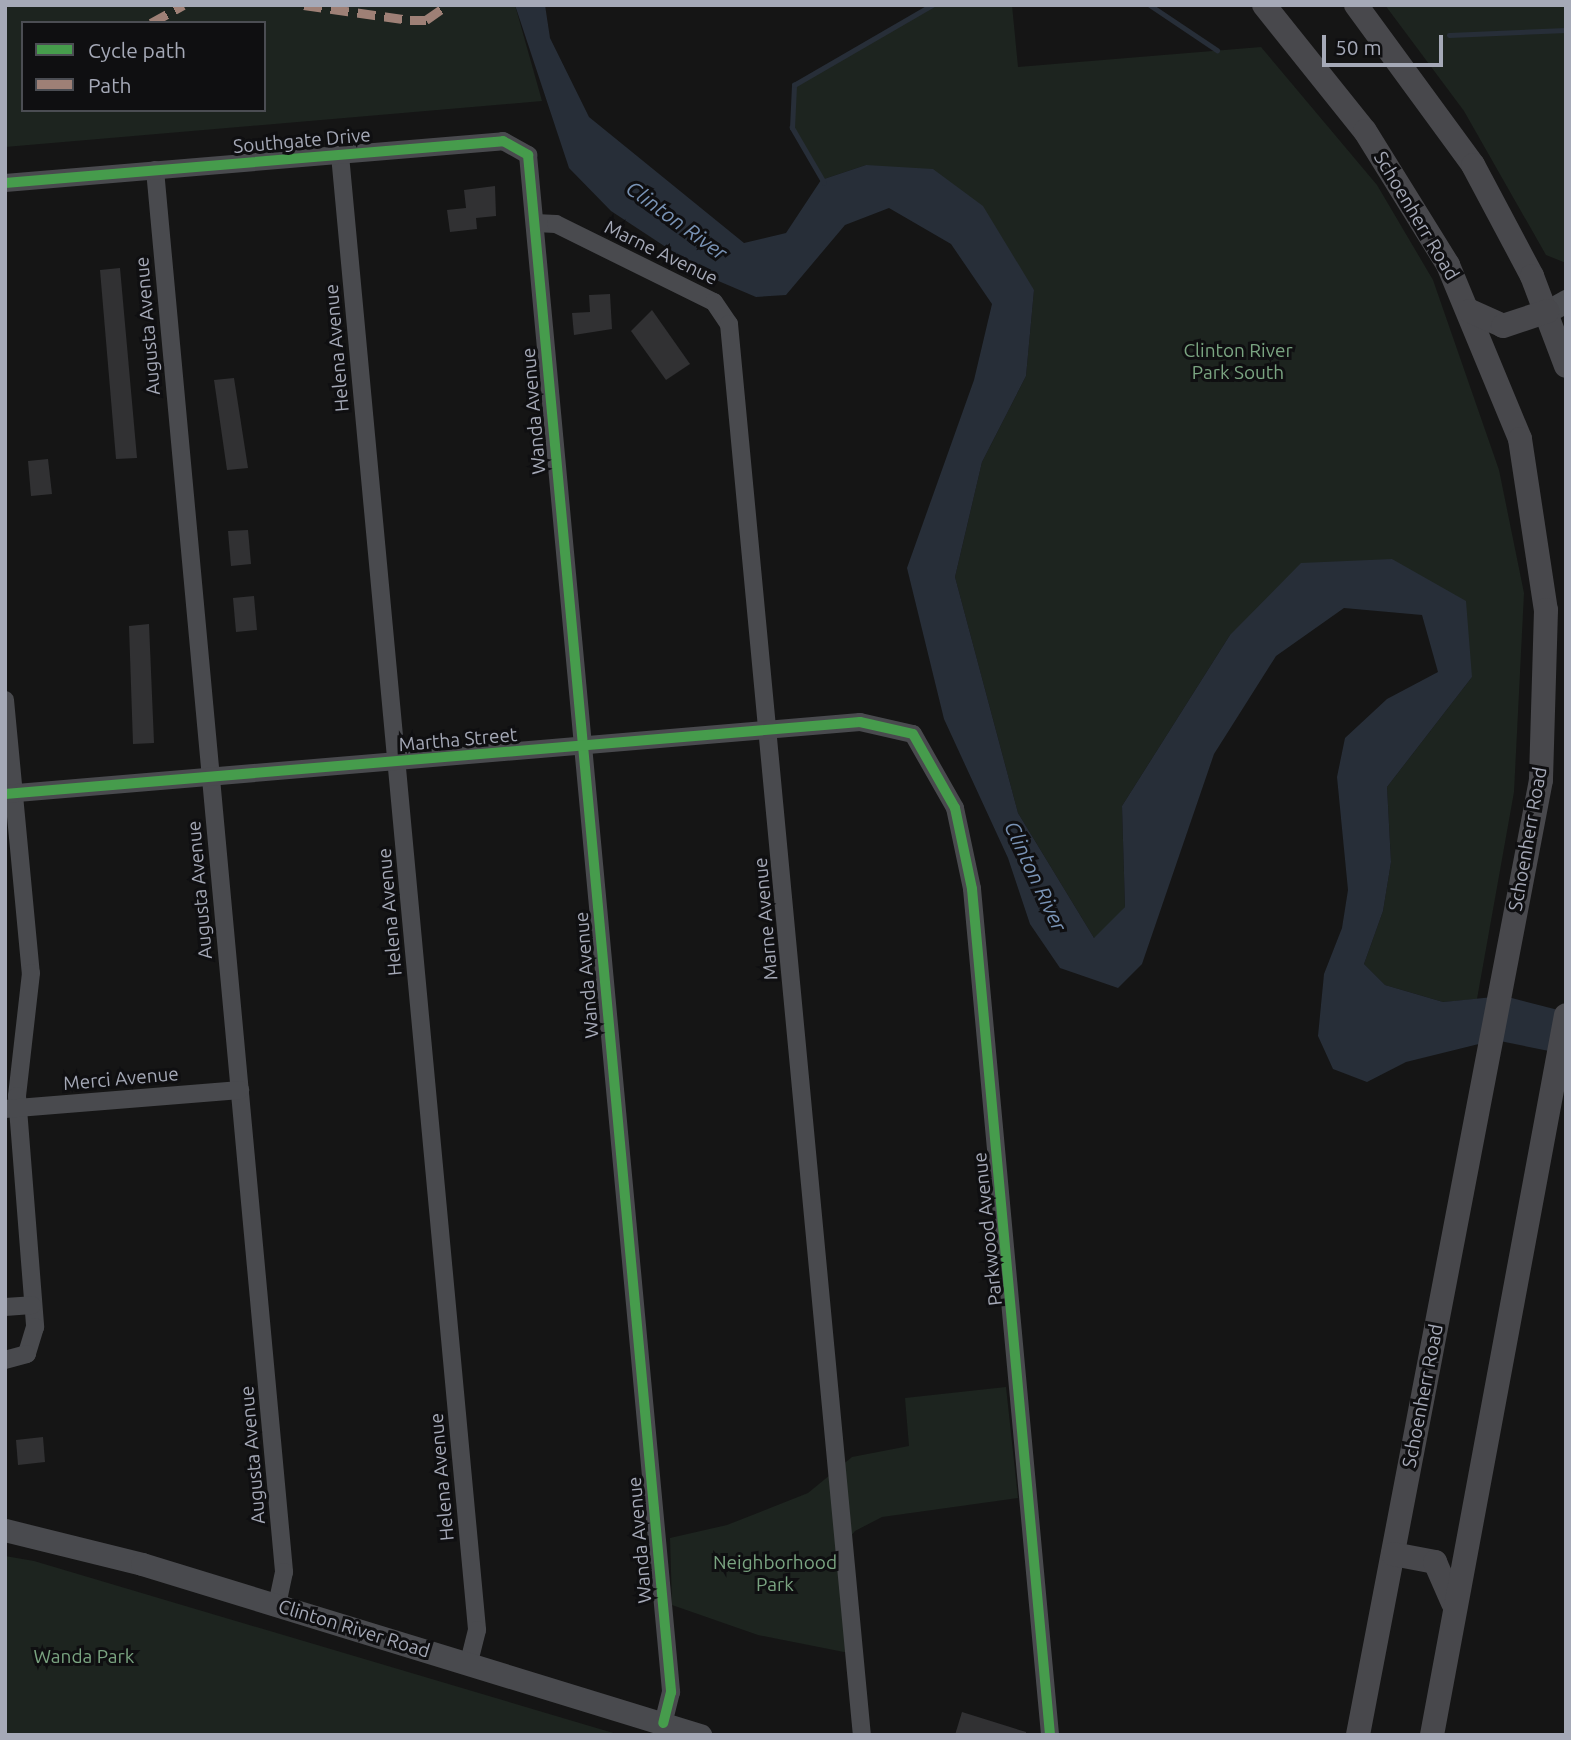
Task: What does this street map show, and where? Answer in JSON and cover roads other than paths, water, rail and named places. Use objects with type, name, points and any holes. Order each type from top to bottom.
[{"type":"main road","name":"Schoenherr Road","points":[[1264,5],[1395,174],[1470,311],[1520,439],[1546,610],[1541,780],[1358,1735]]},
{"type":"main road","points":[[1356,5],[1474,165],[1557,306],[1566,366]]},
{"type":"main road","points":[[1470,311],[1503,326],[1557,306]]},
{"type":"main road","points":[[1432,1735],[1566,1015]]},
{"type":"main road","points":[[1393,1555],[1435,1562],[1450,1585],[1454,1610]]},
{"type":"street","name":"Southgate Drive","points":[[5,183],[511,141],[528,155],[535,223]]},
{"type":"street","name":"Helena Avenue","points":[[340,155],[477,1630],[468,1665]]},
{"type":"street","name":"Augusta Avenue","points":[[155,170],[284,1572],[276,1605]]},
{"type":"street","name":"Marne Avenue","points":[[535,223],[556,224],[713,302],[727,317],[769,731],[862,1735]]},
{"type":"street","name":"Wanda Avenue","points":[[535,223],[671,1692],[663,1723]]},
{"type":"street","points":[[5,700],[10,794],[32,1000],[11,1109],[34,1346],[5,1360]]},
{"type":"street","name":"Martha Street","points":[[10,794],[860,722],[913,734]]},
{"type":"street","name":"Parkwood Avenue","points":[[913,734],[955,808],[970,873],[1050,1735]]},
{"type":"street","name":"Merci Avenue","points":[[11,1109],[240,1090]]},
{"type":"street","points":[[5,1307],[32,1305]]},
{"type":"street","name":"Clinton River Road","points":[[5,1530],[276,1605],[700,1735]]},
{"type":"water","name":"Clinton River","points":[[515,5],[545,5],[550,38],[589,117],[744,243],[786,233],[821,180],[866,165],[933,169],[983,206],[1034,290],[1026,376],[982,462],[955,577],[1018,813],[1094,938],[1125,907],[1122,806],[1230,635],[1301,563],[1392,559],[1466,601],[1472,677],[1387,787],[1391,862],[1383,911],[1364,964],[1385,985],[1443,1002],[1504,996],[1566,1012],[1564,1054],[1495,1040],[1406,1062],[1367,1082],[1333,1069],[1318,1036],[1324,974],[1342,928],[1348,890],[1337,777],[1345,738],[1387,699],[1438,672],[1422,615],[1344,608],[1276,656],[1214,754],[1142,964],[1118,988],[1060,968],[1030,924],[1008,858],[944,719],[907,568],[974,380],[992,304],[951,244],[889,208],[845,225],[786,295],[756,297],[716,280],[611,211],[569,168]]},
{"type":"waterway","points":[[824,183],[792,128],[794,85],[932,5]]},
{"type":"waterway","points":[[1150,5],[1217,50]]},
{"type":"waterway","points":[[1449,35],[1566,30]]},
{"type":"park label","name":"Clinton River Park South","points":[[1238,362]]},
{"type":"park label","name":"Neighborhood Park","points":[[775,1574]]},
{"type":"park label","name":"Wanda Park","points":[[84,1657]]}]
